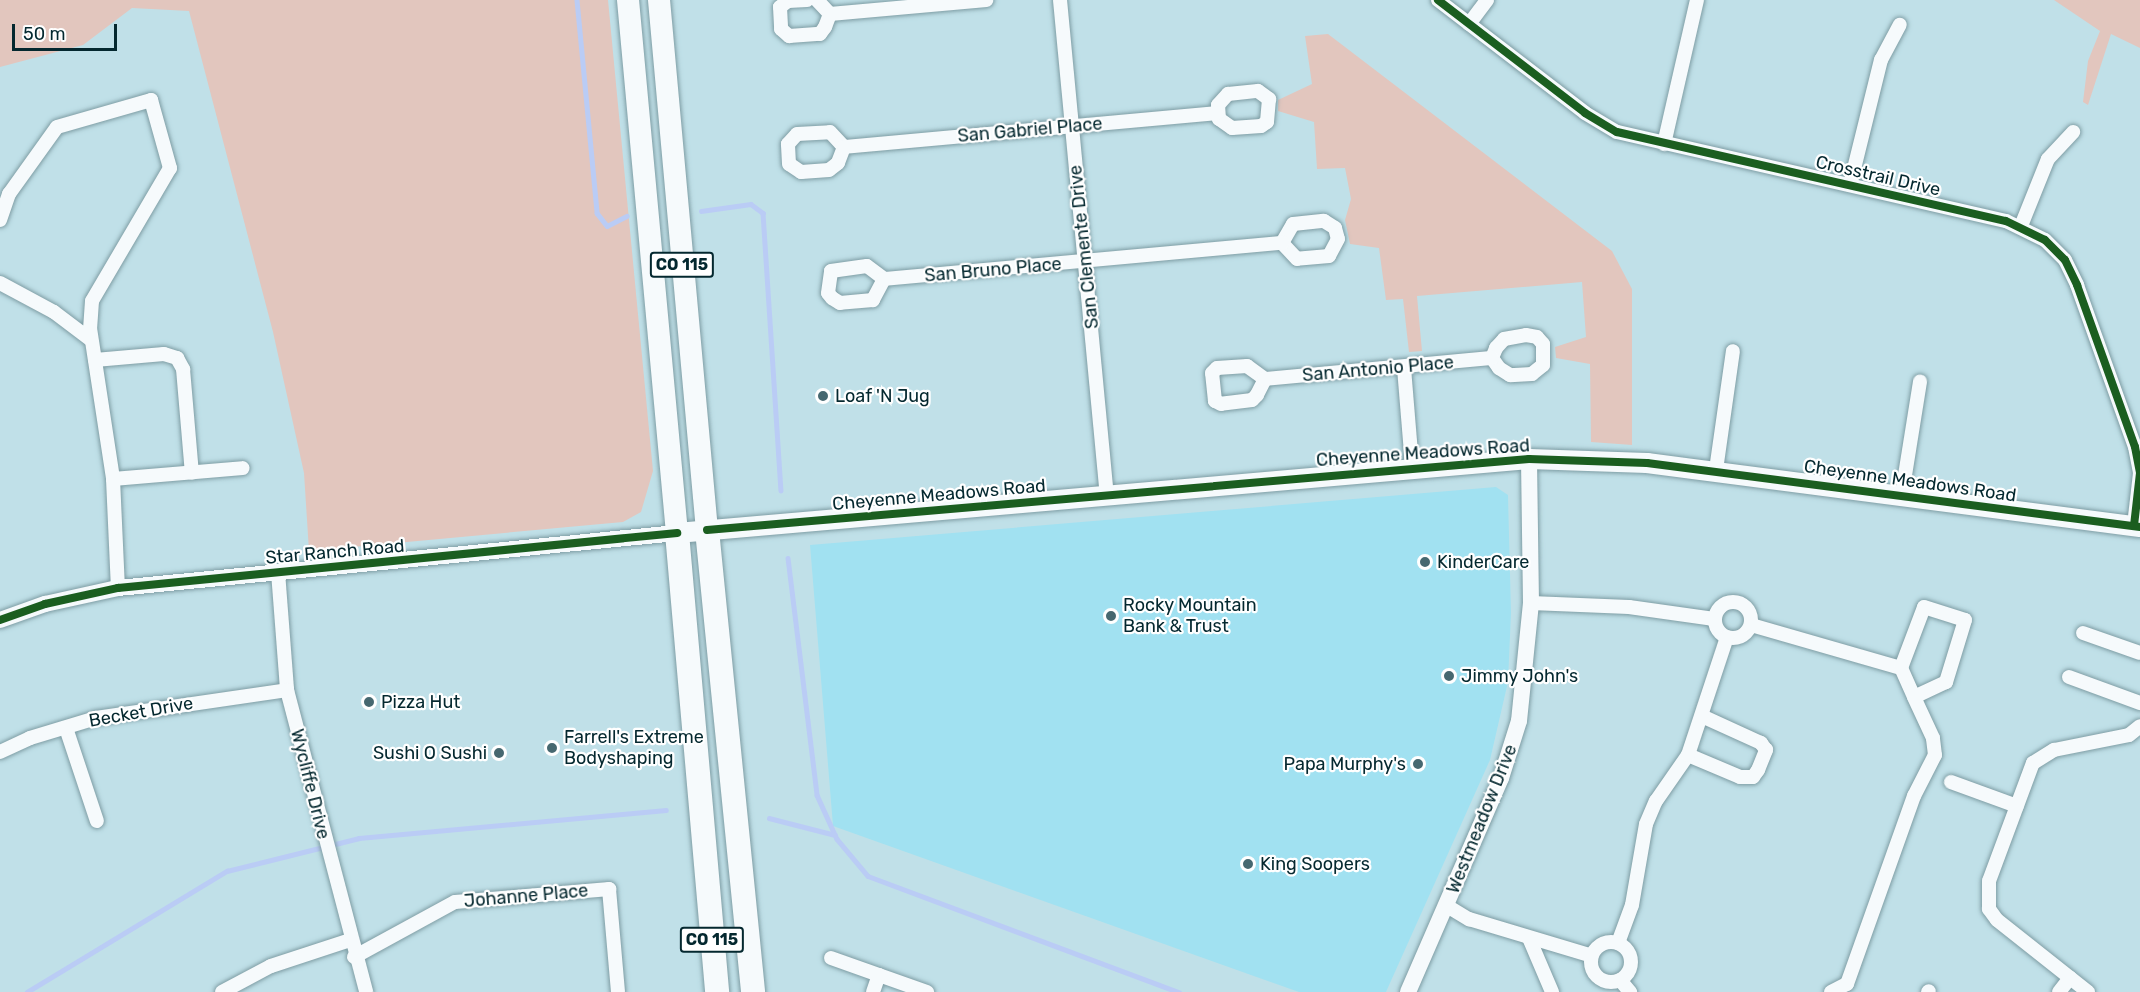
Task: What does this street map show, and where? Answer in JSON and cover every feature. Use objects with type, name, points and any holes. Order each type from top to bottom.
[{"type":"highway","name":"CO 115","points":[[628,0],[717,992]]},
{"type":"highway","name":"CO 115","points":[[660,0],[707,530],[753,992]]},
{"type":"main road","name":"Cheyenne Meadows Road","points":[[677,532],[1412,466],[1529,459],[1647,463],[1716,470],[2137,526]]},
{"type":"street","points":[[807,0],[788,1],[780,7],[781,29],[789,36],[819,34],[830,14]]},
{"type":"street","points":[[818,0],[830,14]]},
{"type":"street","points":[[830,14],[986,0]]},
{"type":"street","name":"San Clemente Drive","points":[[1060,0],[1107,494]]},
{"type":"street","name":"Crosstrail Drive","points":[[1438,0],[1601,124],[1634,138],[1850,185],[2021,226],[2056,250],[2077,285],[2139,460],[2137,526]]},
{"type":"street","points":[[1469,24],[1487,0]]},
{"type":"street","points":[[1664,144],[1697,0]]},
{"type":"street","points":[[1850,185],[1881,60],[1900,25]]},
{"type":"street","points":[[0,220],[9,194],[57,127],[151,99],[170,168],[92,302],[92,340],[113,479],[118,588]]},
{"type":"street","name":"San Gabriel Place","points":[[844,147],[1216,112]]},
{"type":"street","points":[[2021,226],[2048,159],[2073,132]]},
{"type":"street","name":"San Bruno Place","points":[[884,279],[1282,243]]},
{"type":"street","points":[[0,283],[54,312],[92,340]]},
{"type":"street","points":[[1716,470],[1733,351]]},
{"type":"street","points":[[95,360],[164,354],[177,358],[183,369],[192,473]]},
{"type":"street","name":"San Antonio Place","points":[[1265,380],[1492,358]]},
{"type":"street","points":[[1404,368],[1412,466]]},
{"type":"street","points":[[1902,494],[1920,381]]},
{"type":"street","name":"Westmeadow Drive","points":[[1408,992],[1501,778],[1519,721],[1531,603],[1529,459]]},
{"type":"street","points":[[113,479],[243,468]]},
{"type":"street","name":"Star Ranch Road","points":[[0,620],[45,604],[118,588],[677,532]]},
{"type":"street","name":"Wycliffe Drive","points":[[278,572],[287,690],[354,957],[366,992]]},
{"type":"street","points":[[1735,601],[1750,612],[1751,625],[1744,635],[1727,637],[1718,630],[1714,619],[1723,604],[1735,601]]},
{"type":"street","points":[[1531,603],[1629,607],[1714,619]]},
{"type":"street","points":[[1831,992],[1847,984],[1914,796],[1935,755],[1933,738],[1914,697],[1901,668],[1924,607],[1965,620],[1946,681],[1914,697]]},
{"type":"street","points":[[1751,625],[1901,668]]},
{"type":"street","points":[[2083,633],[2140,653]]},
{"type":"street","points":[[1618,944],[1632,905],[1646,824],[1656,801],[1688,755],[1704,717],[1727,637]]},
{"type":"street","points":[[2069,678],[2140,703]]},
{"type":"street","name":"Becket Drive","points":[[0,752],[66,728],[146,709],[287,690]]},
{"type":"street","points":[[1688,755],[1740,777],[1752,777],[1758,770],[1766,750],[1761,743],[1704,717]]},
{"type":"street","points":[[2088,992],[1989,909],[1989,881],[2033,763],[2043,753],[2129,735],[2140,726]]},
{"type":"street","points":[[66,728],[97,821]]},
{"type":"street","points":[[1951,782],[2017,806]]},
{"type":"street","name":"Johanne Place","points":[[354,957],[455,902],[609,889],[618,992]]},
{"type":"street","points":[[1447,906],[1469,919],[1592,956]]},
{"type":"street","points":[[1529,938],[1552,992]]},
{"type":"street","points":[[228,991],[271,966],[350,940]]},
{"type":"street","points":[[1602,944],[1618,944],[1627,949],[1631,961],[1625,989],[1598,978],[1591,966],[1592,956],[1602,944]]},
{"type":"street","points":[[831,958],[927,992]]},
{"type":"street","points":[[873,992],[879,975]]},
{"type":"street","points":[[2059,992],[2070,978]]},
{"type":"shaded area","points":[[0,0],[608,0],[653,471],[641,512],[623,522],[309,551],[304,473],[273,332],[189,11],[132,8],[83,45],[0,67]]},
{"type":"shaded area","points":[[2054,0],[2140,0],[2140,48],[2111,34],[2088,105],[2083,102],[2088,61],[2100,31]]},
{"type":"shaded area","points":[[1328,34],[1612,251],[1632,289],[1632,445],[1591,442],[1590,364],[1556,358],[1555,347],[1586,337],[1582,282],[1417,296],[1422,351],[1409,352],[1403,299],[1386,300],[1379,248],[1350,244],[1345,220],[1351,199],[1345,168],[1317,169],[1314,122],[1278,111],[1278,100],[1312,84],[1305,36]]},
{"type":"shaded area","points":[[1496,487],[1508,495],[1511,613],[1508,682],[1490,760],[1386,992],[1299,992],[833,826],[810,545]]},
{"type":"waterway","points":[[577,0],[597,213],[607,226],[627,216]]},
{"type":"waterway","points":[[701,211],[751,204],[763,213],[781,490]]},
{"type":"waterway","points":[[788,558],[817,795],[837,839],[868,876],[1179,992]]},
{"type":"waterway","points":[[27,992],[227,871],[359,838],[666,810]]},
{"type":"waterway","points":[[769,818],[835,835]]},
{"type":"cycle path","points":[[1438,0],[1585,113],[1617,132],[2006,221],[2045,240],[2065,260],[2077,285],[2135,447],[2140,473],[2134,526]]},
{"type":"cycle path","points":[[707,530],[1529,459],[1647,463],[2140,527]]},
{"type":"cycle path","points":[[0,620],[45,604],[118,588],[677,533]]},
{"type":"place","name":"Loaf 'N Jug","points":[[823,396]]},
{"type":"place","name":"KinderCare","points":[[1425,562]]},
{"type":"place","name":"Rocky Mountain Bank & Trust","points":[[1111,616]]},
{"type":"place","name":"Jimmy John's","points":[[1449,676]]},
{"type":"place","name":"Pizza Hut","points":[[369,702]]},
{"type":"place","name":"Farrell's Extreme Bodyshaping","points":[[552,748]]},
{"type":"place","name":"Sushi O Sushi","points":[[499,753]]},
{"type":"place","name":"Papa Murphy's","points":[[1418,764]]},
{"type":"place","name":"King Soopers","points":[[1248,864]]}]
